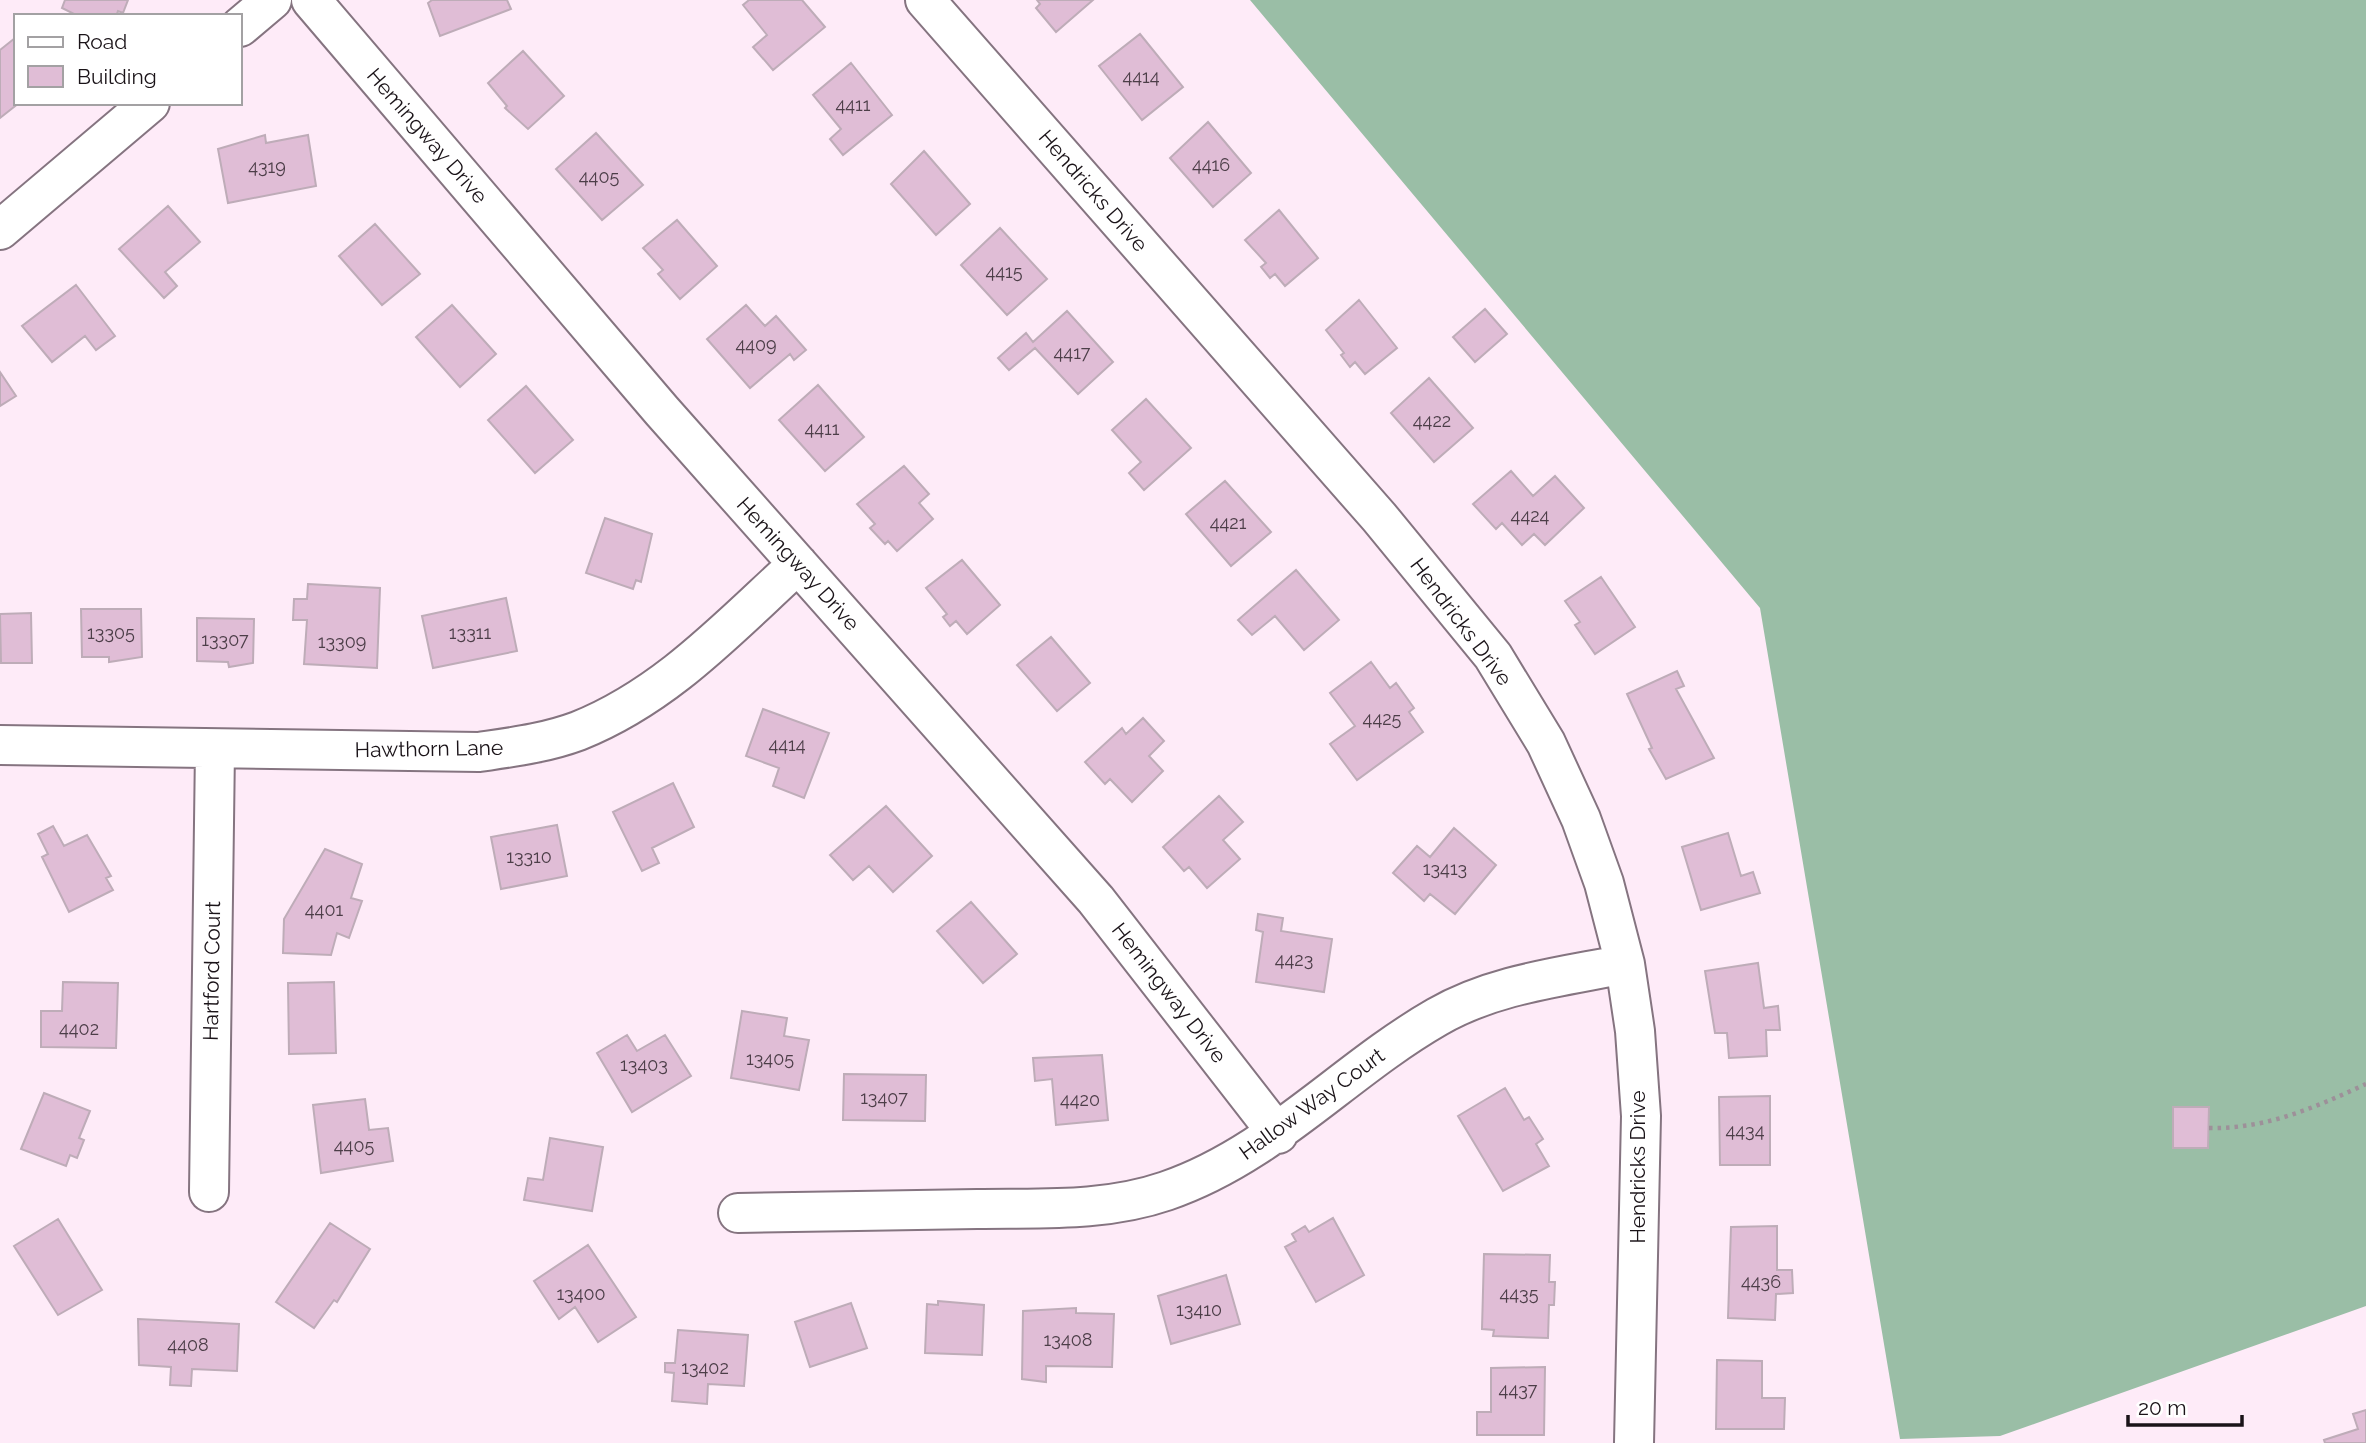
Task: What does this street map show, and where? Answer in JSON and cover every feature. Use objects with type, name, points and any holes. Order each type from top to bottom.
[{"type":"street","points":[[242,25],[272,0]]},
{"type":"street","name":"Hemingway Drive","points":[[311,0],[662,411],[1096,900],[1278,1134]]},
{"type":"street","name":"Hendricks Drive","points":[[925,0],[1370,507],[1493,656],[1546,743],[1581,819],[1604,883],[1625,964],[1635,1031],[1641,1116],[1634,1443]]},
{"type":"street","points":[[0,230],[148,105]]},
{"type":"street","name":"Hawthorn Lane","points":[[0,745],[479,752],[534,744],[577,731],[628,708],[674,677],[798,564]]},
{"type":"street","name":"Hartford Court","points":[[209,1192],[215,749]]},
{"type":"street","name":"Hallow Way Court","points":[[738,1213],[1104,1207],[1166,1192],[1223,1167],[1278,1134],[1386,1049],[1439,1016],[1497,990],[1625,964]]},
{"type":"path","points":[[2209,1128],[2242,1128],[2280,1118],[2366,1084]]},
{"type":"green space","points":[[1250,0],[2366,0],[2366,1306],[2000,1436],[1900,1439],[1760,608]]},
{"type":"building","points":[[65,0],[128,0],[123,13],[118,11],[117,14],[74,14],[62,8]]},
{"type":"building","points":[[432,0],[507,0],[511,9],[440,36],[428,3]]},
{"type":"building","points":[[749,0],[802,0],[825,27],[773,70],[753,47],[767,35],[743,5]]},
{"type":"building","points":[[1037,0],[1093,0],[1056,32],[1036,8],[1040,4]]},
{"type":"building","points":[[1140,34],[1183,87],[1142,120],[1099,66]]},
{"type":"building","points":[[14,39],[14,105],[16,105],[0,118],[0,50]]},
{"type":"building","points":[[523,51],[564,96],[528,129],[505,108],[507,106],[488,83]]},
{"type":"building","points":[[851,63],[892,115],[843,155],[830,139],[841,129],[813,95]]},
{"type":"building","points":[[1208,122],[1251,173],[1213,207],[1170,158]]},
{"type":"building","points":[[596,133],[643,185],[602,220],[556,169]]},
{"type":"building","points":[[265,135],[266,143],[308,135],[316,186],[228,203],[218,149]]},
{"type":"building","points":[[924,151],[970,204],[936,235],[891,184]]},
{"type":"building","points":[[168,206],[200,242],[165,272],[177,286],[164,298],[119,249]]},
{"type":"building","points":[[1279,210],[1318,258],[1285,286],[1275,274],[1270,278],[1261,267],[1266,263],[1245,240]]},
{"type":"building","points":[[677,220],[717,266],[680,299],[658,274],[663,270],[643,248]]},
{"type":"building","points":[[375,224],[420,274],[382,305],[339,256]]},
{"type":"building","points":[[1000,228],[1047,279],[1007,315],[961,265]]},
{"type":"building","points":[[76,285],[115,336],[96,350],[85,336],[52,362],[22,326]]},
{"type":"building","points":[[1359,300],[1397,348],[1365,374],[1355,362],[1350,367],[1341,355],[1344,353],[1326,330]]},
{"type":"building","points":[[452,305],[496,354],[460,387],[416,337]]},
{"type":"building","points":[[746,305],[765,326],[776,316],[806,350],[794,360],[790,354],[750,388],[707,339]]},
{"type":"building","points":[[1485,309],[1507,334],[1475,362],[1453,337]]},
{"type":"building","points":[[1067,311],[1113,362],[1078,394],[1035,348],[1009,370],[998,358],[1026,333],[1033,342]]},
{"type":"building","points":[[0,372],[16,396],[0,406]]},
{"type":"building","points":[[1429,378],[1473,428],[1434,462],[1391,413]]},
{"type":"building","points":[[818,385],[864,437],[825,471],[779,420]]},
{"type":"building","points":[[526,386],[573,440],[535,473],[488,420]]},
{"type":"building","points":[[1146,399],[1191,448],[1144,490],[1129,473],[1141,462],[1112,430]]},
{"type":"building","points":[[904,466],[929,494],[919,503],[933,519],[897,551],[888,541],[885,544],[870,528],[875,524],[857,504]]},
{"type":"building","points":[[1511,471],[1533,496],[1555,476],[1584,508],[1545,545],[1534,534],[1522,545],[1502,523],[1496,529],[1473,504]]},
{"type":"building","points":[[1225,481],[1271,532],[1231,566],[1186,514]]},
{"type":"building","points":[[605,518],[652,534],[641,582],[636,580],[633,589],[586,573]]},
{"type":"building","points":[[962,560],[1000,605],[967,634],[956,621],[950,626],[943,617],[947,614],[926,588]]},
{"type":"building","points":[[1296,570],[1339,620],[1304,650],[1275,616],[1252,635],[1238,620]]},
{"type":"building","points":[[1601,577],[1635,627],[1595,654],[1575,625],[1580,622],[1565,601]]},
{"type":"building","points":[[308,584],[380,588],[377,668],[304,664],[307,620],[293,620],[294,599],[307,599]]},
{"type":"building","points":[[506,598],[517,651],[433,668],[422,616]]},
{"type":"building","points":[[81,609],[141,609],[142,657],[109,662],[109,657],[82,657]]},
{"type":"building","points":[[31,613],[32,663],[1,663],[0,614]]},
{"type":"building","points":[[197,618],[254,619],[253,663],[229,667],[228,662],[197,661]]},
{"type":"building","points":[[1051,637],[1090,683],[1057,711],[1017,665]]},
{"type":"building","points":[[1371,662],[1390,688],[1396,683],[1414,708],[1409,712],[1423,732],[1357,780],[1330,744],[1355,726],[1330,693]]},
{"type":"building","points":[[1677,671],[1684,686],[1676,689],[1714,758],[1666,779],[1649,749],[1652,748],[1627,694]]},
{"type":"building","points":[[763,709],[829,733],[804,798],[773,786],[779,768],[746,756]]},
{"type":"building","points":[[1143,718],[1164,741],[1149,756],[1163,771],[1132,802],[1110,779],[1105,784],[1085,762],[1122,728],[1126,734]]},
{"type":"building","points":[[673,783],[694,827],[652,848],[659,863],[642,871],[613,812]]},
{"type":"building","points":[[1219,796],[1243,822],[1223,840],[1240,859],[1207,888],[1189,867],[1184,871],[1163,847]]},
{"type":"building","points":[[886,806],[932,856],[893,892],[869,866],[853,880],[830,855]]},
{"type":"building","points":[[557,825],[567,876],[501,889],[491,837]]},
{"type":"building","points":[[53,826],[64,846],[87,835],[111,876],[106,878],[113,890],[69,912],[42,857],[48,854],[38,834]]},
{"type":"building","points":[[1454,828],[1496,865],[1455,914],[1430,894],[1424,901],[1393,873],[1417,846],[1430,857]]},
{"type":"building","points":[[1728,833],[1741,876],[1753,872],[1760,893],[1701,910],[1682,847]]},
{"type":"building","points":[[325,849],[362,864],[351,898],[362,901],[349,938],[337,933],[331,955],[283,953],[284,919]]},
{"type":"building","points":[[971,902],[1017,954],[983,983],[937,931]]},
{"type":"building","points":[[1258,914],[1283,918],[1281,931],[1332,939],[1324,992],[1256,982],[1263,932],[1256,930]]},
{"type":"building","points":[[1758,963],[1764,1008],[1778,1006],[1780,1030],[1766,1030],[1767,1056],[1729,1058],[1727,1033],[1715,1033],[1705,971]]},
{"type":"building","points":[[63,982],[118,983],[116,1048],[41,1047],[41,1011],[62,1011]]},
{"type":"building","points":[[334,982],[336,1053],[289,1054],[288,983]]},
{"type":"building","points":[[742,1011],[787,1018],[784,1036],[809,1040],[799,1090],[731,1078]]},
{"type":"building","points":[[627,1035],[637,1051],[665,1035],[691,1076],[632,1112],[597,1053]]},
{"type":"building","points":[[1102,1055],[1108,1120],[1056,1125],[1052,1079],[1035,1081],[1033,1058]]},
{"type":"building","points":[[844,1074],[926,1075],[925,1121],[843,1120]]},
{"type":"building","points":[[1505,1088],[1524,1120],[1529,1117],[1543,1139],[1536,1144],[1549,1166],[1503,1191],[1458,1116]]},
{"type":"building","points":[[44,1093],[90,1111],[79,1138],[84,1140],[77,1158],[70,1155],[66,1166],[21,1149]]},
{"type":"building","points":[[1770,1096],[1770,1165],[1720,1165],[1719,1097]]},
{"type":"building","points":[[365,1099],[369,1130],[388,1128],[393,1161],[321,1173],[313,1105]]},
{"type":"building","points":[[2173,1107],[2209,1107],[2208,1148],[2173,1148]]},
{"type":"building","points":[[550,1138],[603,1147],[592,1211],[524,1200],[528,1178],[543,1180]]},
{"type":"building","points":[[1333,1218],[1364,1275],[1316,1302],[1285,1247],[1296,1241],[1292,1234],[1305,1226],[1309,1232]]},
{"type":"building","points":[[58,1219],[102,1290],[58,1315],[14,1246]]},
{"type":"building","points":[[330,1223],[370,1249],[337,1302],[334,1300],[314,1328],[276,1302]]},
{"type":"building","points":[[1777,1226],[1777,1270],[1792,1270],[1793,1293],[1776,1294],[1775,1320],[1728,1318],[1731,1227]]},
{"type":"building","points":[[588,1245],[636,1317],[598,1342],[575,1307],[559,1319],[534,1281]]},
{"type":"building","points":[[1484,1254],[1550,1255],[1549,1282],[1555,1282],[1554,1305],[1549,1305],[1548,1338],[1493,1336],[1494,1330],[1482,1329]]},
{"type":"building","points":[[1226,1275],[1240,1324],[1171,1344],[1158,1296]]},
{"type":"building","points":[[938,1301],[984,1305],[982,1355],[925,1353],[927,1304],[938,1305]]},
{"type":"building","points":[[851,1303],[867,1348],[810,1367],[795,1322]]},
{"type":"building","points":[[1076,1308],[1076,1313],[1114,1314],[1112,1367],[1046,1366],[1046,1382],[1022,1379],[1023,1311]]},
{"type":"building","points":[[138,1319],[239,1324],[237,1371],[192,1369],[191,1386],[170,1385],[171,1367],[139,1365]]},
{"type":"building","points":[[678,1330],[748,1335],[744,1386],[708,1384],[707,1404],[672,1401],[674,1373],[665,1372],[665,1363],[675,1363]]},
{"type":"building","points":[[1717,1360],[1762,1361],[1762,1398],[1785,1398],[1784,1429],[1716,1429]]},
{"type":"building","points":[[1545,1367],[1544,1435],[1477,1435],[1477,1412],[1491,1412],[1491,1368]]},
{"type":"building","points":[[2366,1410],[2366,1443],[2325,1443],[2324,1440],[2358,1429],[2353,1414]]}]
